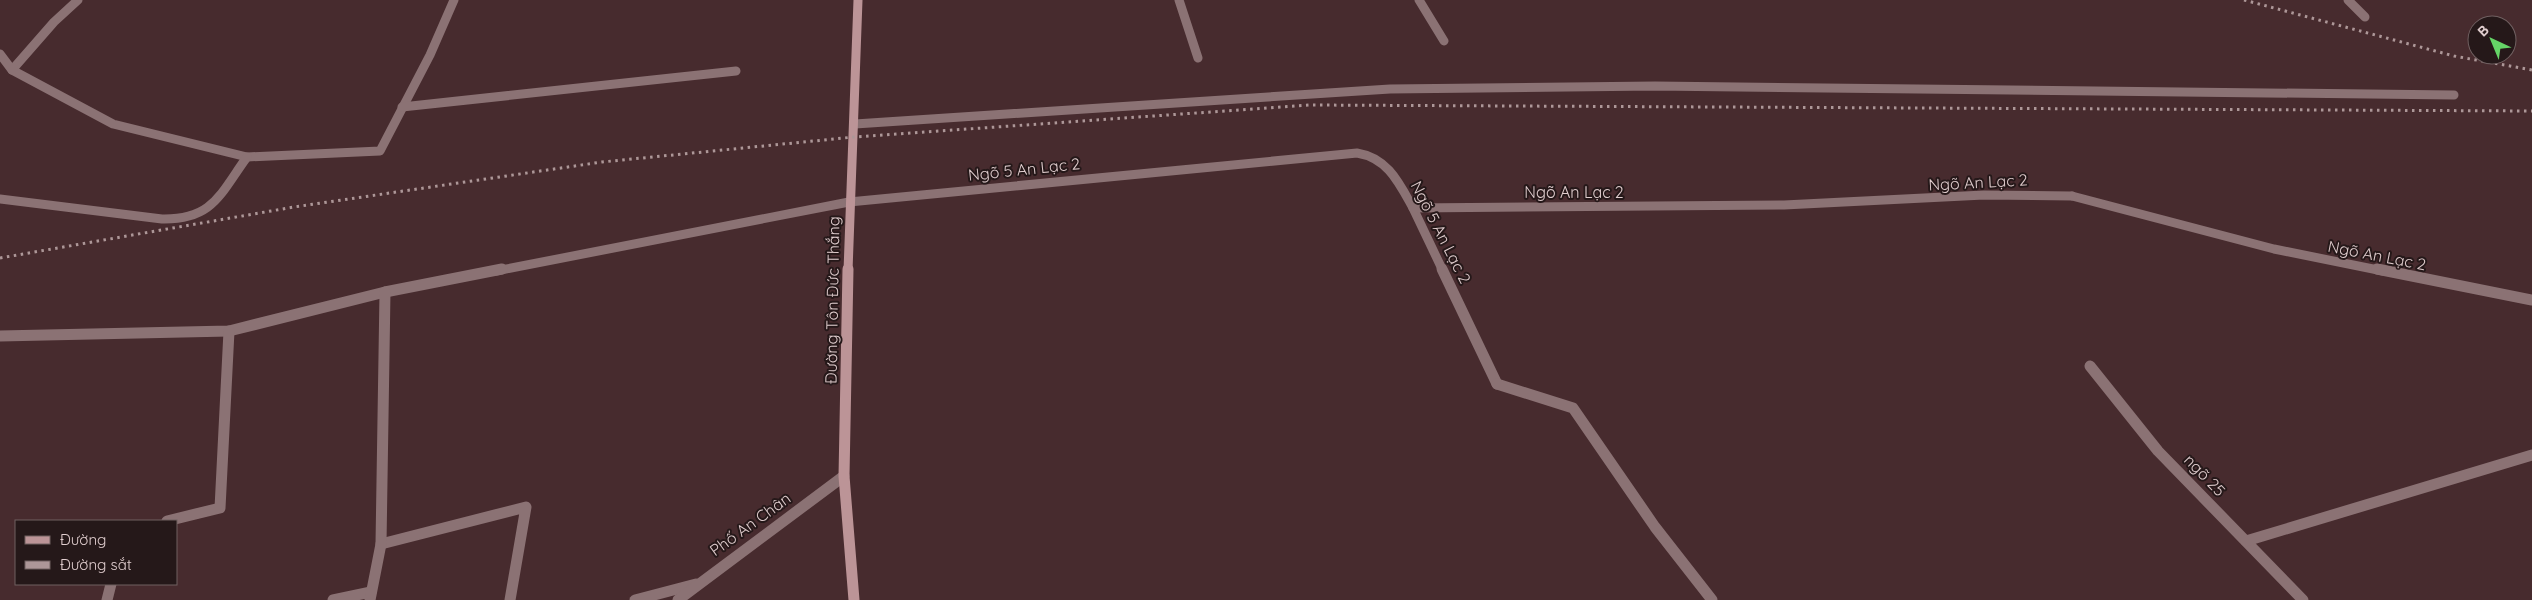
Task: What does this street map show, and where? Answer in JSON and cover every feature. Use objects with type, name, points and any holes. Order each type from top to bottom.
[{"type":"main road","name":"Đường Tôn Đức Thắng","points":[[854,600],[844,476],[848,202],[855,124],[858,0]]},
{"type":"street","points":[[12,70],[54,22],[78,0]]},
{"type":"street","points":[[0,54],[12,70],[113,124],[247,157],[380,151],[430,55],[454,0]]},
{"type":"street","points":[[1179,0],[1198,58]]},
{"type":"street","points":[[1419,0],[1444,41]]},
{"type":"street","points":[[2348,0],[2365,18]]},
{"type":"street","points":[[402,107],[736,71]]},
{"type":"street","points":[[855,124],[1154,103],[1410,89],[1655,86],[2454,95]]},
{"type":"street","name":"Ngõ 5 An Lạc 2","points":[[0,336],[229,331],[385,292],[848,202],[1357,153],[1371,154],[1384,162],[1414,208],[1497,384],[1573,408],[1655,527],[1712,600]]},
{"type":"street","points":[[0,199],[162,219],[186,219],[201,213],[215,200],[247,157]]},
{"type":"street","name":"Ngõ An Lạc 2","points":[[1414,208],[1778,206],[1876,203],[2031,193],[2072,196],[2274,249],[2532,300]]},
{"type":"street","points":[[333,600],[371,596],[381,544],[385,292]]},
{"type":"street","points":[[171,520],[220,508],[229,331]]},
{"type":"street","name":"ngõ 25","points":[[2090,366],[2158,451],[2304,600]]},
{"type":"street","points":[[2246,541],[2532,455]]},
{"type":"street","name":"Phố An Chân","points":[[678,600],[696,584],[844,476]]},
{"type":"street","points":[[381,544],[526,506],[510,600]]},
{"type":"street","points":[[635,600],[696,584]]},
{"type":"street","points":[[107,600],[112,585]]},
{"type":"railway","points":[[2244,0],[2454,56],[2532,70]]},
{"type":"railway","points":[[0,258],[294,207],[602,162],[854,137],[1310,105],[2532,111]]}]
